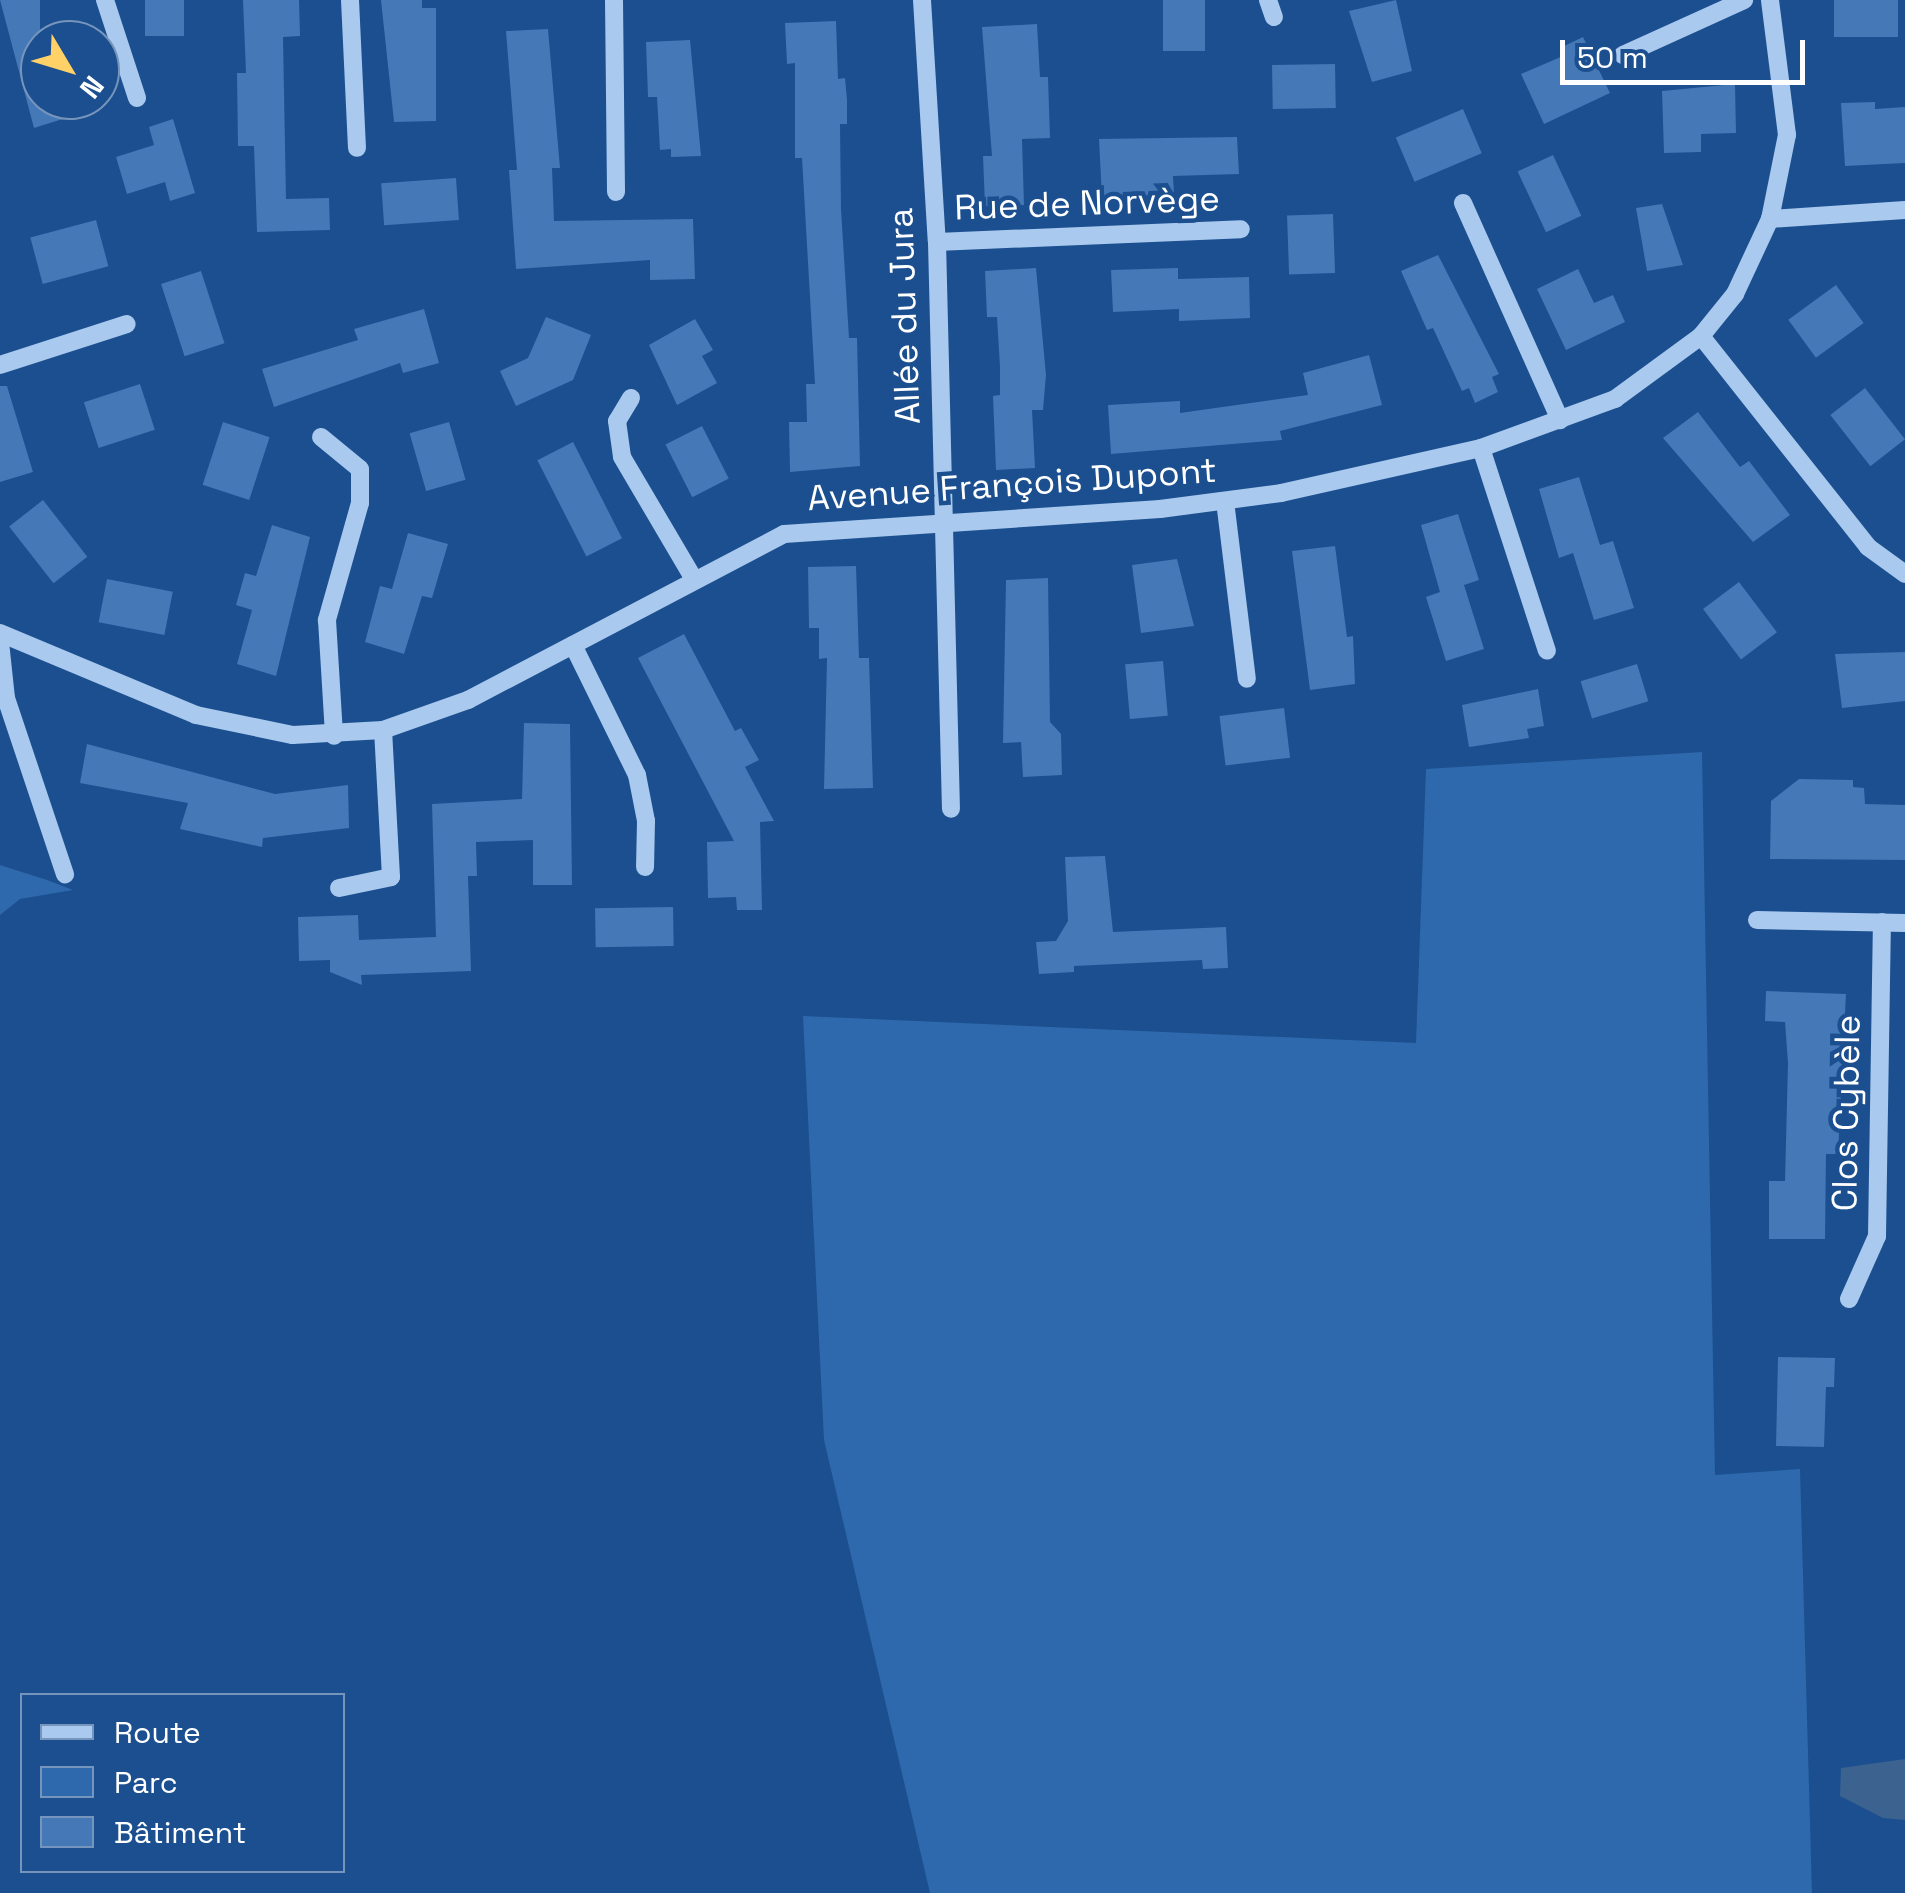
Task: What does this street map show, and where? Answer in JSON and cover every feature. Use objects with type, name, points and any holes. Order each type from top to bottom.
[{"type":"street","points":[[105,0],[137,98]]},
{"type":"street","points":[[350,0],[357,148]]},
{"type":"street","points":[[614,0],[616,192]]},
{"type":"street","name":"Allée du Jura","points":[[922,0],[936,242],[951,810]]},
{"type":"street","points":[[1623,55],[1744,0]]},
{"type":"street","name":"Avenue François Dupont","points":[[0,633],[196,715],[334,736],[382,730],[468,700],[784,534],[944,522],[1048,521],[1225,501],[1482,448],[1615,399],[1702,336],[1735,294],[1770,219],[1787,135],[1770,0]]},
{"type":"street","points":[[1463,203],[1560,420]]},
{"type":"street","points":[[1770,219],[1905,210]]},
{"type":"street","name":"Rue de Norvège","points":[[936,242],[1241,229]]},
{"type":"street","points":[[0,365],[127,324]]},
{"type":"street","points":[[1702,336],[1868,547],[1905,574]]},
{"type":"street","points":[[631,398],[617,421],[622,457],[694,578]]},
{"type":"street","points":[[321,437],[360,470],[360,503],[327,620],[334,736]]},
{"type":"street","points":[[1482,448],[1547,651]]},
{"type":"street","points":[[1225,501],[1248,678]]},
{"type":"street","points":[[0,642],[3,698],[65,874]]},
{"type":"street","points":[[573,646],[637,775],[646,821],[644,867]]},
{"type":"street","points":[[339,888],[391,877],[382,730]]},
{"type":"street","points":[[1758,920],[1905,923]]},
{"type":"street","name":"Clos Cybèle","points":[[1849,1299],[1877,1236],[1882,922]]},
{"type":"green space","points":[[1702,752],[1715,1475],[1800,1469],[1812,1893],[930,1893],[824,1440],[803,1016],[1416,1043],[1426,769]]},
{"type":"green space","points":[[0,865],[73,890],[20,899],[0,915]]},
{"type":"shaded area","points":[[1905,1759],[1905,1820],[1883,1818],[1840,1796],[1841,1768]]},
{"type":"building","points":[[0,0],[40,0],[40,20],[20,20],[20,75]]},
{"type":"building","points":[[145,0],[184,0],[184,36],[145,36]]},
{"type":"building","points":[[243,0],[299,0],[300,36],[283,37],[286,199],[329,198],[330,230],[257,232],[254,146],[238,146],[237,73],[246,73]]},
{"type":"building","points":[[381,0],[422,0],[422,8],[436,8],[436,121],[394,122]]},
{"type":"building","points":[[1163,0],[1205,0],[1205,51],[1163,51]]},
{"type":"building","points":[[1396,0],[1412,71],[1372,82],[1349,11]]},
{"type":"building","points":[[1834,0],[1898,0],[1898,37],[1834,37]]},
{"type":"building","points":[[836,21],[838,79],[845,78],[847,100],[847,124],[840,124],[841,209],[849,338],[857,338],[860,466],[790,472],[789,422],[807,422],[806,384],[815,384],[802,158],[795,158],[795,63],[787,64],[785,23]]},
{"type":"building","points":[[1037,24],[1040,77],[1048,77],[1050,138],[1022,139],[1024,205],[985,206],[983,156],[992,156],[982,27]]},
{"type":"building","points":[[548,29],[560,168],[552,168],[554,221],[693,219],[695,279],[650,280],[650,260],[516,269],[509,170],[517,170],[506,31]]},
{"type":"building","points":[[1583,37],[1610,93],[1544,124],[1521,74],[1563,56],[1560,48]]},
{"type":"building","points":[[690,40],[701,156],[671,157],[671,149],[660,150],[657,97],[648,97],[646,42]]},
{"type":"building","points":[[1335,64],[1336,108],[1273,109],[1272,65]]},
{"type":"building","points":[[1735,84],[1736,133],[1701,134],[1701,152],[1664,153],[1662,91]]},
{"type":"building","points":[[1875,102],[1875,109],[1905,107],[1905,163],[1845,166],[1841,103]]},
{"type":"building","points":[[1463,109],[1482,153],[1415,182],[1396,138]]},
{"type":"building","points":[[173,119],[195,193],[170,201],[165,182],[127,194],[116,157],[154,145],[149,127]]},
{"type":"building","points":[[32,120],[59,120],[34,128]]},
{"type":"building","points":[[1237,137],[1239,174],[1173,176],[1174,194],[1102,198],[1099,139]]},
{"type":"building","points":[[1553,155],[1581,216],[1546,232],[1518,171]]},
{"type":"building","points":[[456,178],[459,220],[384,225],[381,183]]},
{"type":"building","points":[[1662,204],[1683,265],[1647,271],[1636,208]]},
{"type":"building","points":[[1333,214],[1335,273],[1289,275],[1287,216]]},
{"type":"building","points":[[96,220],[108,266],[43,284],[30,238]]},
{"type":"building","points":[[1438,255],[1499,374],[1492,377],[1498,392],[1475,403],[1469,388],[1462,391],[1433,328],[1427,330],[1401,271]]},
{"type":"building","points":[[1036,268],[1046,375],[1043,410],[1032,410],[1035,468],[996,470],[993,396],[1000,395],[1000,367],[997,317],[987,317],[985,271]]},
{"type":"building","points":[[1178,268],[1178,279],[1249,277],[1250,318],[1179,321],[1179,309],[1113,312],[1111,270]]},
{"type":"building","points":[[1578,269],[1594,303],[1613,295],[1625,322],[1566,350],[1537,289]]},
{"type":"building","points":[[201,271],[224,343],[185,356],[161,284]]},
{"type":"building","points":[[1836,285],[1864,323],[1816,358],[1788,320]]},
{"type":"building","points":[[424,309],[439,363],[403,373],[400,363],[274,407],[262,369],[358,340],[354,329]]},
{"type":"building","points":[[546,317],[591,335],[573,380],[516,406],[500,371],[528,358]]},
{"type":"building","points":[[695,319],[713,350],[702,356],[717,383],[677,405],[649,345]]},
{"type":"building","points":[[1369,355],[1382,405],[1280,431],[1282,440],[1111,454],[1108,405],[1180,401],[1180,413],[1308,395],[1303,373]]},
{"type":"building","points":[[140,384],[155,430],[99,448],[84,402]]},
{"type":"building","points":[[0,386],[7,386],[33,472],[0,482]]},
{"type":"building","points":[[1865,388],[1905,439],[1870,466],[1830,415]]},
{"type":"building","points":[[1698,412],[1740,467],[1749,461],[1790,515],[1753,542],[1663,438]]},
{"type":"building","points":[[223,422],[270,437],[249,500],[203,485]]},
{"type":"building","points":[[449,422],[466,480],[426,491],[410,433]]},
{"type":"building","points":[[702,426],[729,479],[692,497],[665,445]]},
{"type":"building","points":[[573,442],[622,538],[586,556],[537,460]]},
{"type":"building","points":[[1579,477],[1600,545],[1613,541],[1634,608],[1594,620],[1573,553],[1559,558],[1539,489]]},
{"type":"building","points":[[43,500],[87,557],[53,583],[9,526]]},
{"type":"building","points":[[1458,514],[1479,580],[1464,585],[1484,649],[1446,661],[1426,597],[1440,592],[1421,525]]},
{"type":"building","points":[[272,525],[310,537],[276,676],[237,664],[252,610],[236,605],[245,573],[256,576]]},
{"type":"building","points":[[408,533],[448,544],[432,598],[422,596],[404,654],[365,642],[380,586],[392,589]]},
{"type":"building","points":[[1335,546],[1347,637],[1353,636],[1355,684],[1310,690],[1292,551]]},
{"type":"building","points":[[1177,559],[1194,626],[1141,633],[1132,565]]},
{"type":"building","points":[[856,566],[859,658],[869,658],[873,788],[824,789],[827,658],[819,659],[819,628],[809,628],[808,567]]},
{"type":"building","points":[[1048,578],[1050,722],[1061,734],[1062,775],[1023,777],[1021,742],[1003,743],[1006,580]]},
{"type":"building","points":[[107,579],[173,592],[164,635],[99,622]]},
{"type":"building","points":[[1739,582],[1777,632],[1741,659],[1703,609]]},
{"type":"building","points":[[684,634],[735,731],[741,728],[759,760],[745,767],[774,821],[760,822],[762,910],[737,910],[736,897],[708,898],[707,842],[734,841],[638,658]]},
{"type":"building","points":[[1905,652],[1905,701],[1842,708],[1835,654]]},
{"type":"building","points":[[1163,661],[1168,716],[1130,719],[1125,664]]},
{"type":"building","points":[[1637,664],[1648,701],[1592,719],[1581,681]]},
{"type":"building","points":[[1538,689],[1544,726],[1527,729],[1529,738],[1469,747],[1462,705]]},
{"type":"building","points":[[1284,708],[1290,758],[1226,766],[1219,716]]},
{"type":"building","points":[[524,723],[570,724],[572,885],[533,885],[533,840],[476,842],[477,876],[468,876],[471,971],[361,975],[362,985],[330,972],[330,960],[299,961],[298,917],[358,915],[359,940],[436,937],[432,804],[522,799]]},
{"type":"building","points":[[87,744],[275,794],[348,785],[349,828],[263,838],[262,847],[180,829],[188,803],[80,783]]},
{"type":"building","points":[[1799,779],[1853,780],[1853,787],[1864,788],[1865,804],[1905,805],[1905,860],[1770,859],[1771,801]]},
{"type":"building","points":[[1105,856],[1113,932],[1226,927],[1228,968],[1203,969],[1202,960],[1074,966],[1074,972],[1039,974],[1036,942],[1056,941],[1068,921],[1065,857]]},
{"type":"building","points":[[673,907],[674,946],[596,947],[595,908]]},
{"type":"building","points":[[1766,991],[1846,994],[1838,1154],[1826,1154],[1825,1239],[1769,1239],[1769,1181],[1785,1181],[1788,1063],[1785,1022],[1765,1021]]},
{"type":"building","points":[[1778,1357],[1835,1358],[1834,1387],[1826,1387],[1824,1447],[1776,1446]]}]
